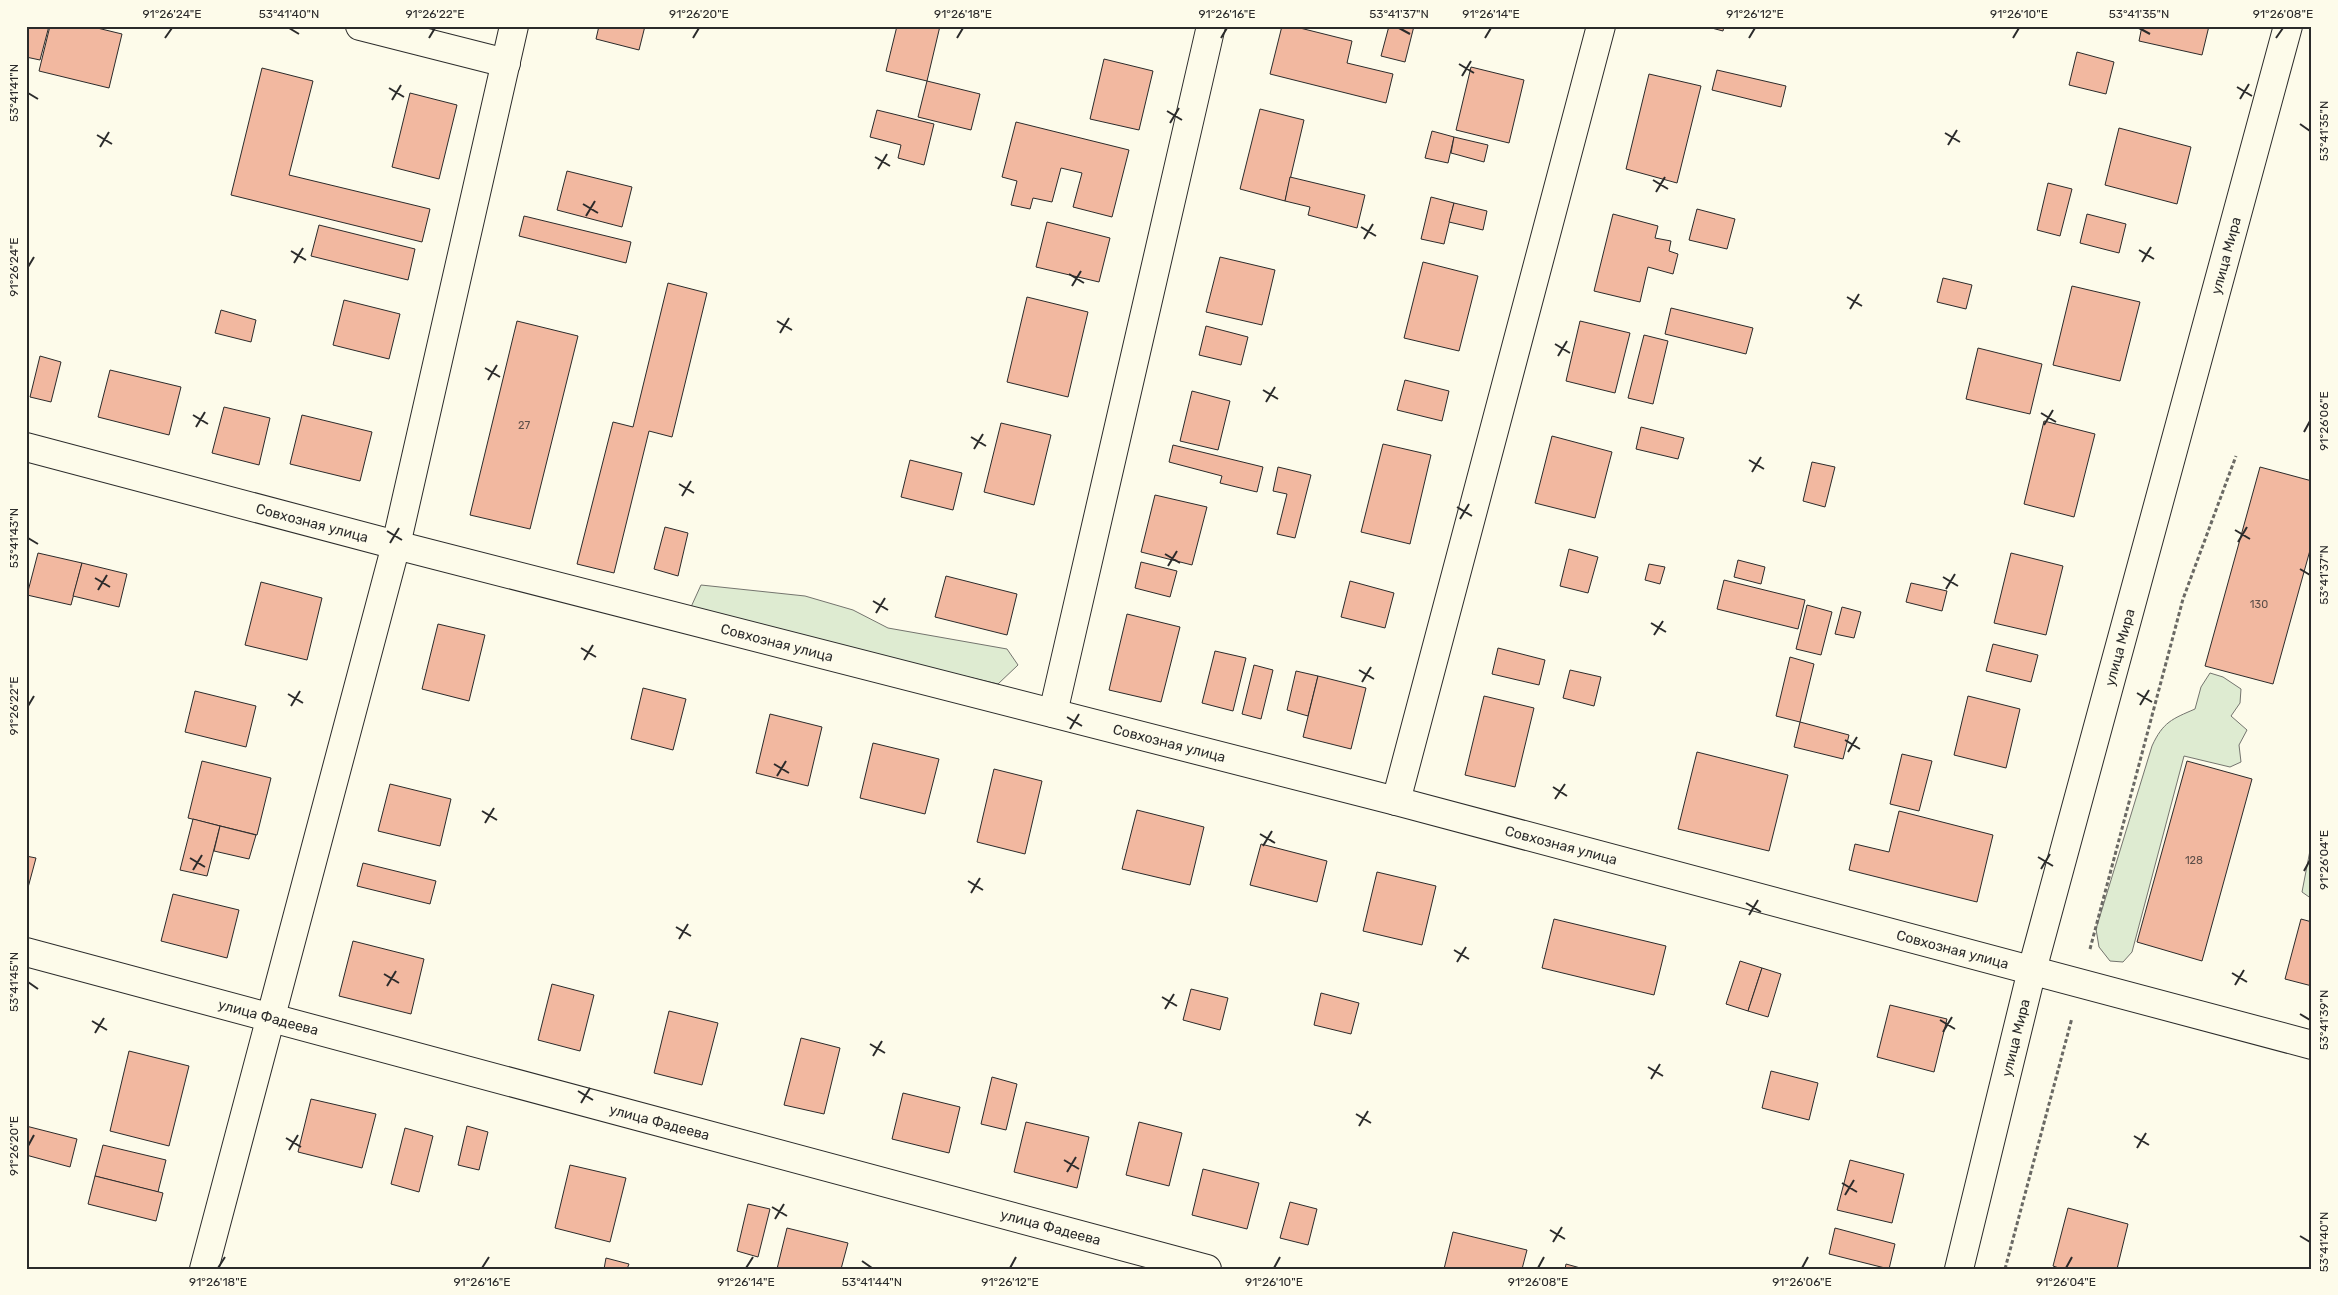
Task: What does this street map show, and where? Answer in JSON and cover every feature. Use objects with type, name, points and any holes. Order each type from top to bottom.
[{"type":"street","points":[[360,26],[506,63]]},
{"type":"street","points":[[204,1269],[396,545],[514,26]]},
{"type":"street","points":[[1053,713],[1211,26]]},
{"type":"street","points":[[1396,801],[1601,26]]},
{"type":"street","name":"улица Мира","points":[[1958,1269],[2032,970],[2288,26]]},
{"type":"street","name":"Совхозная улица","points":[[26,447],[396,545],[1396,801],[2312,1045]]},
{"type":"street","name":"улица Фадеева","points":[[26,952],[1207,1269]]},
{"type":"path","points":[[2005,1269],[2183,598],[2236,456]]},
{"type":"green space","points":[[701,585],[805,596],[853,610],[888,628],[1007,649],[1018,665],[998,684],[853,650],[691,607]]},
{"type":"green space","points":[[2210,673],[2223,677],[2241,689],[2240,703],[2231,716],[2247,730],[2239,745],[2241,762],[2230,767],[2184,756],[2132,952],[2123,962],[2110,961],[2099,947],[2096,929],[2152,746],[2164,726],[2195,709],[2201,687]]},
{"type":"green space","points":[[2312,840],[2312,899],[2302,892]]},
{"type":"building","points":[[26,26],[49,26],[40,60],[26,57]]},
{"type":"building","points":[[50,26],[89,26],[122,34],[109,88],[39,71]]},
{"type":"building","points":[[599,26],[645,26],[639,50],[596,39]]},
{"type":"building","points":[[897,26],[940,26],[927,81],[886,71]]},
{"type":"building","points":[[1282,26],[1292,26],[1352,41],[1347,63],[1393,74],[1386,103],[1270,74]]},
{"type":"building","points":[[1389,26],[1414,26],[1405,62],[1381,56]]},
{"type":"building","points":[[1704,26],[1724,26],[1723,31]]},
{"type":"building","points":[[2142,26],[2209,26],[2202,55],[2139,41]]},
{"type":"building","points":[[2077,52],[2114,62],[2106,94],[2069,85]]},
{"type":"building","points":[[1104,59],[1153,71],[1139,130],[1090,119]]},
{"type":"building","points":[[1471,67],[1524,80],[1509,143],[1456,130]]},
{"type":"building","points":[[262,68],[313,81],[289,175],[430,209],[422,242],[231,195]]},
{"type":"building","points":[[1717,70],[1786,86],[1781,107],[1712,90]]},
{"type":"building","points":[[1649,74],[1701,86],[1677,183],[1626,169]]},
{"type":"building","points":[[927,81],[980,94],[971,130],[918,117]]},
{"type":"building","points":[[410,93],[457,105],[439,179],[392,167]]},
{"type":"building","points":[[1260,109],[1304,120],[1285,201],[1240,189]]},
{"type":"building","points":[[877,110],[934,124],[924,165],[898,158],[901,145],[870,137]]},
{"type":"building","points":[[1016,122],[1129,150],[1112,217],[1073,207],[1082,173],[1061,168],[1052,202],[1033,198],[1030,209],[1011,205],[1017,181],[1002,177]]},
{"type":"building","points":[[2119,128],[2191,147],[2177,204],[2105,185]]},
{"type":"building","points":[[1432,131],[1454,137],[1448,163],[1425,158]]},
{"type":"building","points":[[1454,137],[1488,145],[1484,162],[1451,153]]},
{"type":"building","points":[[567,171],[632,187],[622,227],[557,210]]},
{"type":"building","points":[[1290,177],[1365,195],[1357,228],[1308,215],[1310,207],[1285,201]]},
{"type":"building","points":[[2048,183],[2072,189],[2060,236],[2037,230]]},
{"type":"building","points":[[1431,197],[1454,203],[1444,244],[1421,239]]},
{"type":"building","points":[[1454,203],[1487,211],[1483,230],[1449,222]]},
{"type":"building","points":[[1697,209],[1735,219],[1727,249],[1689,240]]},
{"type":"building","points":[[1613,214],[1658,226],[1655,238],[1671,241],[1669,251],[1678,254],[1673,274],[1648,267],[1640,302],[1594,291]]},
{"type":"building","points":[[2087,214],[2126,224],[2119,253],[2080,243]]},
{"type":"building","points":[[524,216],[631,242],[626,263],[519,236]]},
{"type":"building","points":[[1047,222],[1110,238],[1099,282],[1036,267]]},
{"type":"building","points":[[319,225],[415,249],[408,280],[311,256]]},
{"type":"building","points":[[1220,257],[1275,270],[1262,325],[1206,312]]},
{"type":"building","points":[[1423,262],[1478,276],[1459,351],[1404,338]]},
{"type":"building","points":[[1943,278],[1972,285],[1966,309],[1937,302]]},
{"type":"building","points":[[668,283],[707,293],[672,437],[649,431],[614,573],[577,564],[613,422],[633,427]]},
{"type":"building","points":[[2072,286],[2140,302],[2120,381],[2053,365]]},
{"type":"building","points":[[1027,297],[1088,312],[1068,397],[1007,382]]},
{"type":"building","points":[[344,300],[400,314],[389,359],[333,345]]},
{"type":"building","points":[[1671,308],[1753,328],[1746,354],[1665,334]]},
{"type":"building","points":[[221,310],[256,320],[251,342],[215,333]]},
{"type":"building","points":[[517,321],[578,336],[530,529],[470,515]]},
{"type":"building","points":[[1580,321],[1630,333],[1615,393],[1566,381]]},
{"type":"building","points":[[1206,326],[1248,337],[1241,365],[1199,355]]},
{"type":"building","points":[[1644,335],[1668,341],[1653,404],[1628,398]]},
{"type":"building","points":[[1978,348],[2042,364],[2030,414],[1966,399]]},
{"type":"building","points":[[40,356],[61,362],[51,402],[30,397]]},
{"type":"building","points":[[110,370],[181,387],[169,435],[98,417]]},
{"type":"building","points":[[1405,380],[1449,391],[1442,421],[1397,410]]},
{"type":"building","points":[[1192,391],[1230,401],[1218,450],[1180,441]]},
{"type":"building","points":[[224,407],[270,418],[259,465],[212,453]]},
{"type":"building","points":[[302,415],[372,432],[360,481],[290,464]]},
{"type":"building","points":[[2044,421],[2095,434],[2074,517],[2024,504]]},
{"type":"building","points":[[1001,423],[1051,435],[1034,505],[984,492]]},
{"type":"building","points":[[1641,427],[1684,438],[1678,459],[1636,449]]},
{"type":"building","points":[[1552,436],[1612,452],[1595,518],[1535,503]]},
{"type":"building","points":[[1383,444],[1431,455],[1410,544],[1361,532]]},
{"type":"building","points":[[1173,445],[1263,467],[1257,492],[1220,483],[1222,476],[1169,462]]},
{"type":"building","points":[[910,460],[962,473],[953,510],[901,497]]},
{"type":"building","points":[[1812,462],[1835,467],[1825,507],[1803,501]]},
{"type":"building","points":[[1278,467],[1311,475],[1295,538],[1277,534],[1287,494],[1273,491]]},
{"type":"building","points":[[2260,467],[2312,481],[2312,543],[2273,684],[2205,666]]},
{"type":"building","points":[[1155,495],[1207,507],[1192,565],[1141,552]]},
{"type":"building","points":[[665,527],[688,533],[678,576],[654,569]]},
{"type":"building","points":[[1569,549],[1598,557],[1588,593],[1560,586]]},
{"type":"building","points":[[38,553],[82,563],[71,605],[27,595]]},
{"type":"building","points":[[2011,553],[2063,566],[2046,635],[1994,623]]},
{"type":"building","points":[[1738,560],[1765,567],[1761,584],[1734,577]]},
{"type":"building","points":[[1141,562],[1177,571],[1170,597],[1135,588]]},
{"type":"building","points":[[82,563],[127,574],[119,607],[73,596]]},
{"type":"building","points":[[1649,564],[1665,567],[1660,584],[1645,580]]},
{"type":"building","points":[[946,576],[1017,594],[1007,635],[935,617]]},
{"type":"building","points":[[1724,580],[1805,600],[1798,629],[1717,609]]},
{"type":"building","points":[[1350,581],[1394,593],[1385,628],[1341,617]]},
{"type":"building","points":[[261,582],[322,598],[307,660],[245,645]]},
{"type":"building","points":[[1911,583],[1947,591],[1942,611],[1906,602]]},
{"type":"building","points":[[1807,605],[1832,612],[1821,655],[1796,649]]},
{"type":"building","points":[[1842,607],[1861,612],[1854,638],[1835,634]]},
{"type":"building","points":[[1127,614],[1180,627],[1161,702],[1109,690]]},
{"type":"building","points":[[438,624],[485,635],[469,701],[422,689]]},
{"type":"building","points":[[1993,644],[2038,655],[2031,682],[1986,671]]},
{"type":"building","points":[[1498,648],[1545,660],[1539,685],[1492,674]]},
{"type":"building","points":[[1215,651],[1246,658],[1233,711],[1202,703]]},
{"type":"building","points":[[1790,657],[1814,664],[1800,722],[1776,716]]},
{"type":"building","points":[[1254,665],[1273,670],[1261,719],[1242,714]]},
{"type":"building","points":[[1570,670],[1601,677],[1594,706],[1563,698]]},
{"type":"building","points":[[1296,671],[1318,676],[1308,716],[1287,710]]},
{"type":"building","points":[[1318,676],[1366,688],[1351,749],[1303,737]]},
{"type":"building","points":[[643,688],[686,699],[673,750],[631,739]]},
{"type":"building","points":[[195,691],[256,706],[246,747],[185,732]]},
{"type":"building","points":[[1484,696],[1534,708],[1515,787],[1465,775]]},
{"type":"building","points":[[1968,696],[2020,709],[2006,768],[1954,755]]},
{"type":"building","points":[[770,714],[822,727],[808,786],[756,773]]},
{"type":"building","points":[[1800,722],[1849,735],[1843,759],[1794,747]]},
{"type":"building","points":[[873,743],[939,759],[925,814],[860,798]]},
{"type":"building","points":[[1697,752],[1788,775],[1769,851],[1678,829]]},
{"type":"building","points":[[1902,754],[1932,761],[1919,811],[1890,804]]},
{"type":"building","points":[[202,761],[271,778],[257,835],[188,818]]},
{"type":"building","points":[[2187,761],[2252,779],[2202,961],[2137,942]]},
{"type":"building","points":[[994,769],[1042,781],[1025,854],[977,842]]},
{"type":"building","points":[[390,784],[451,799],[440,846],[378,831]]},
{"type":"building","points":[[1137,810],[1204,827],[1190,885],[1122,869]]},
{"type":"building","points":[[1899,811],[1993,835],[1977,902],[1849,870],[1855,844],[1889,852]]},
{"type":"building","points":[[193,819],[220,826],[207,876],[180,870]]},
{"type":"building","points":[[220,826],[256,835],[249,859],[214,851]]},
{"type":"building","points":[[1261,844],[1327,861],[1317,902],[1250,885]]},
{"type":"building","points":[[26,856],[36,858],[26,895]]},
{"type":"building","points":[[363,863],[436,881],[430,904],[357,886]]},
{"type":"building","points":[[1377,872],[1436,886],[1422,945],[1363,931]]},
{"type":"building","points":[[173,894],[239,910],[227,958],[161,941]]},
{"type":"building","points":[[1554,919],[1666,946],[1654,995],[1542,968]]},
{"type":"building","points":[[2301,919],[2312,922],[2312,986],[2285,979]]},
{"type":"building","points":[[353,941],[424,959],[411,1014],[339,996]]},
{"type":"building","points":[[1740,961],[1762,968],[1748,1011],[1726,1004]]},
{"type":"building","points":[[1762,968],[1781,974],[1768,1017],[1748,1011]]},
{"type":"building","points":[[552,984],[594,995],[580,1051],[538,1040]]},
{"type":"building","points":[[1191,989],[1228,998],[1220,1030],[1183,1020]]},
{"type":"building","points":[[1321,993],[1359,1003],[1351,1034],[1314,1025]]},
{"type":"building","points":[[1890,1005],[1947,1019],[1934,1072],[1877,1057]]},
{"type":"building","points":[[669,1011],[718,1023],[702,1085],[654,1073]]},
{"type":"building","points":[[801,1038],[840,1048],[824,1114],[784,1105]]},
{"type":"building","points":[[129,1051],[189,1066],[169,1146],[110,1131]]},
{"type":"building","points":[[1771,1071],[1818,1083],[1809,1120],[1762,1108]]},
{"type":"building","points":[[992,1077],[1017,1084],[1006,1130],[981,1124]]},
{"type":"building","points":[[903,1093],[960,1107],[949,1153],[892,1139]]},
{"type":"building","points":[[311,1099],[376,1114],[362,1168],[298,1152]]},
{"type":"building","points":[[1026,1122],[1089,1137],[1077,1188],[1014,1172]]},
{"type":"building","points":[[1139,1122],[1182,1133],[1169,1186],[1126,1175]]},
{"type":"building","points":[[26,1126],[77,1139],[70,1167],[26,1155]]},
{"type":"building","points":[[467,1126],[488,1132],[479,1170],[458,1165]]},
{"type":"building","points":[[405,1128],[433,1136],[419,1192],[391,1184]]},
{"type":"building","points":[[103,1145],[166,1160],[158,1192],[95,1176]]},
{"type":"building","points":[[1850,1160],[1904,1174],[1892,1223],[1837,1210]]},
{"type":"building","points":[[570,1165],[626,1178],[610,1242],[555,1228]]},
{"type":"building","points":[[1203,1169],[1259,1183],[1247,1229],[1192,1215]]},
{"type":"building","points":[[95,1176],[163,1193],[156,1221],[88,1204]]},
{"type":"building","points":[[1290,1202],[1317,1209],[1308,1245],[1280,1238]]},
{"type":"building","points":[[748,1204],[770,1209],[758,1257],[737,1251]]},
{"type":"building","points":[[2068,1208],[2128,1224],[2117,1269],[2062,1269],[2053,1266]]},
{"type":"building","points":[[787,1228],[848,1243],[841,1269],[777,1269]]},
{"type":"building","points":[[1835,1228],[1895,1244],[1889,1269],[1829,1254]]},
{"type":"building","points":[[1453,1232],[1527,1250],[1522,1269],[1444,1269]]},
{"type":"building","points":[[606,1258],[629,1264],[627,1269],[604,1269]]},
{"type":"building","points":[[1566,1264],[1584,1269],[1565,1269]]}]
